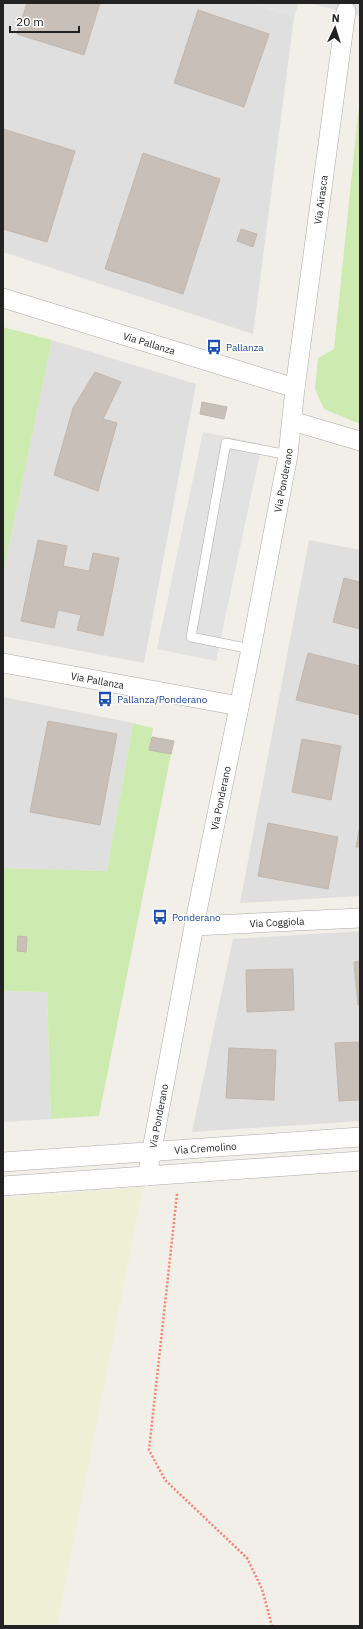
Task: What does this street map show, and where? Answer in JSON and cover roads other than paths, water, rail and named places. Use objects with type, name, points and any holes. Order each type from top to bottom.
[{"type":"street","name":"Via Airasca","points":[[295,388],[346,11]]},
{"type":"street","name":"Via Pallanza","points":[[3,298],[295,388]]},
{"type":"street","name":"Via Ponderano","points":[[147,1176],[194,926],[251,649],[288,455],[295,388]]},
{"type":"street","points":[[292,421],[360,441]]},
{"type":"street","name":"Via Pallanza","points":[[3,663],[239,706]]},
{"type":"street","name":"Via Coggiola","points":[[194,926],[360,918]]},
{"type":"street","name":"Via Cremolino","points":[[3,1162],[360,1137]]},
{"type":"street","points":[[3,1186],[360,1161]]},
{"type":"lane","points":[[251,649],[191,637],[226,443],[288,455]]},
{"type":"place","name":"Pallanza","points":[[214,347]]},
{"type":"place","name":"Pallanza/Ponderano","points":[[105,699]]},
{"type":"place","name":"Ponderano","points":[[160,917]]}]
